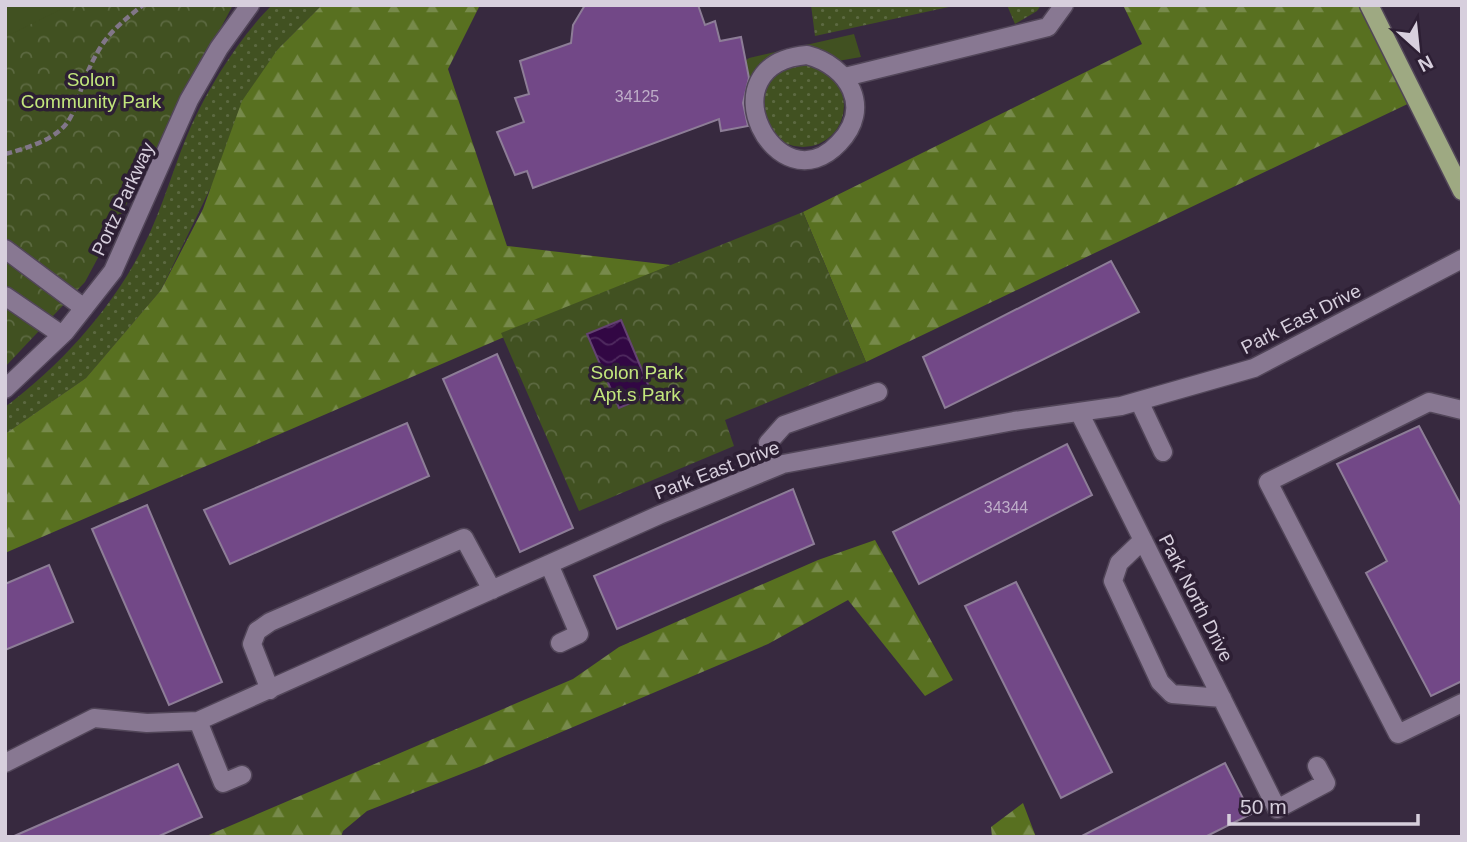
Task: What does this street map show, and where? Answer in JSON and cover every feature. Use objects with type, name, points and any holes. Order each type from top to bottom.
[{"type":"main road","points":[[1369,5],[1462,191]]},
{"type":"street","name":"Portz Parkway","points":[[5,389],[62,335],[113,271],[189,100],[219,48],[250,5]]},
{"type":"street","points":[[845,77],[1048,27],[1064,5]]},
{"type":"street","points":[[807,55],[824,59],[845,77],[854,98],[854,116],[849,132],[838,145],[823,155],[806,159],[788,157],[773,149],[765,138],[756,103],[755,89],[762,74],[783,60],[807,55]]},
{"type":"street","points":[[5,249],[84,308]]},
{"type":"street","name":"Park East Drive","points":[[5,762],[94,718],[147,723],[198,721],[773,468],[948,432],[1139,401],[1254,368],[1462,259]]},
{"type":"street","points":[[5,296],[62,335]]},
{"type":"street","points":[[773,468],[768,443],[784,425],[878,392]]},
{"type":"street","points":[[1139,401],[1163,452]]},
{"type":"street","points":[[1462,410],[1429,402],[1268,482],[1398,734],[1462,703]]},
{"type":"street","name":"Park North Drive","points":[[1079,412],[1278,809],[1326,783],[1317,766]]},
{"type":"street","points":[[270,690],[252,645],[257,631],[270,622],[464,538],[492,590]]},
{"type":"street","points":[[1143,540],[1119,563],[1113,581],[1160,682],[1172,694],[1222,698]]},
{"type":"street","points":[[550,564],[579,634],[560,643]]},
{"type":"street","points":[[198,721],[223,783],[242,775]]},
{"type":"path","points":[[5,155],[42,143],[66,127],[100,48],[111,33],[143,5]]},
{"type":"green space","name":"Solon Community Park","points":[[5,5],[233,5],[85,282],[5,367]]},
{"type":"green space","points":[[5,5],[70,5],[5,37]]},
{"type":"green space","points":[[272,5],[322,5],[278,49],[161,290],[86,378],[5,434],[5,407],[65,355],[100,314],[130,270],[150,232],[192,124],[208,93],[227,61]]},
{"type":"green space","points":[[322,5],[480,5],[448,69],[507,246],[671,265],[5,553],[5,434],[86,378],[161,290],[203,209],[242,101],[278,49]]},
{"type":"green space","points":[[811,5],[958,5],[815,36]]},
{"type":"green space","points":[[1007,5],[1041,5],[1037,11],[1015,24]]},
{"type":"green space","points":[[1123,5],[1369,5],[1416,100],[866,362],[803,212],[1142,44]]},
{"type":"green space","points":[[854,34],[861,57],[838,61],[798,51],[750,89],[745,61],[749,58]]},
{"type":"green space","points":[[803,65],[819,68],[832,77],[841,90],[844,106],[841,122],[832,135],[819,144],[803,147],[787,144],[774,135],[765,122],[762,106],[765,90],[774,77],[787,68]]},
{"type":"green space","name":"Solon Park Apt.s Park","points":[[803,212],[866,362],[725,420],[734,446],[579,511],[501,333]]},
{"type":"green space","points":[[875,540],[953,680],[925,696],[848,600],[768,644],[479,767],[367,811],[343,831],[341,837],[204,837],[573,679],[619,647],[818,560]]},
{"type":"green space","points":[[1023,803],[1036,837],[992,837],[991,827]]},
{"type":"water","points":[[621,320],[652,394],[619,408],[587,334]]},
{"type":"building","points":[[585,5],[698,5],[705,25],[715,21],[720,41],[741,37],[749,78],[743,103],[748,126],[721,131],[719,119],[533,188],[527,171],[515,175],[497,132],[524,122],[515,98],[529,94],[520,61],[571,43],[573,25]]},
{"type":"building","points":[[1111,261],[1139,312],[945,408],[923,357]]},
{"type":"building","points":[[497,354],[573,528],[520,552],[443,379]]},
{"type":"building","points":[[407,423],[429,476],[230,564],[204,510]]},
{"type":"building","points":[[1419,426],[1462,507],[1462,681],[1431,696],[1366,573],[1387,561],[1337,464]]},
{"type":"building","points":[[1067,444],[1092,495],[919,584],[893,532]]},
{"type":"building","points":[[793,489],[814,544],[617,629],[594,576]]},
{"type":"building","points":[[147,505],[222,682],[169,705],[92,529]]},
{"type":"building","points":[[49,565],[73,622],[5,650],[5,584]]},
{"type":"building","points":[[1016,582],[1112,772],[1061,798],[965,606]]},
{"type":"building","points":[[1225,763],[1251,814],[1205,837],[1080,837]]},
{"type":"building","points":[[178,764],[202,817],[157,837],[12,837]]}]
